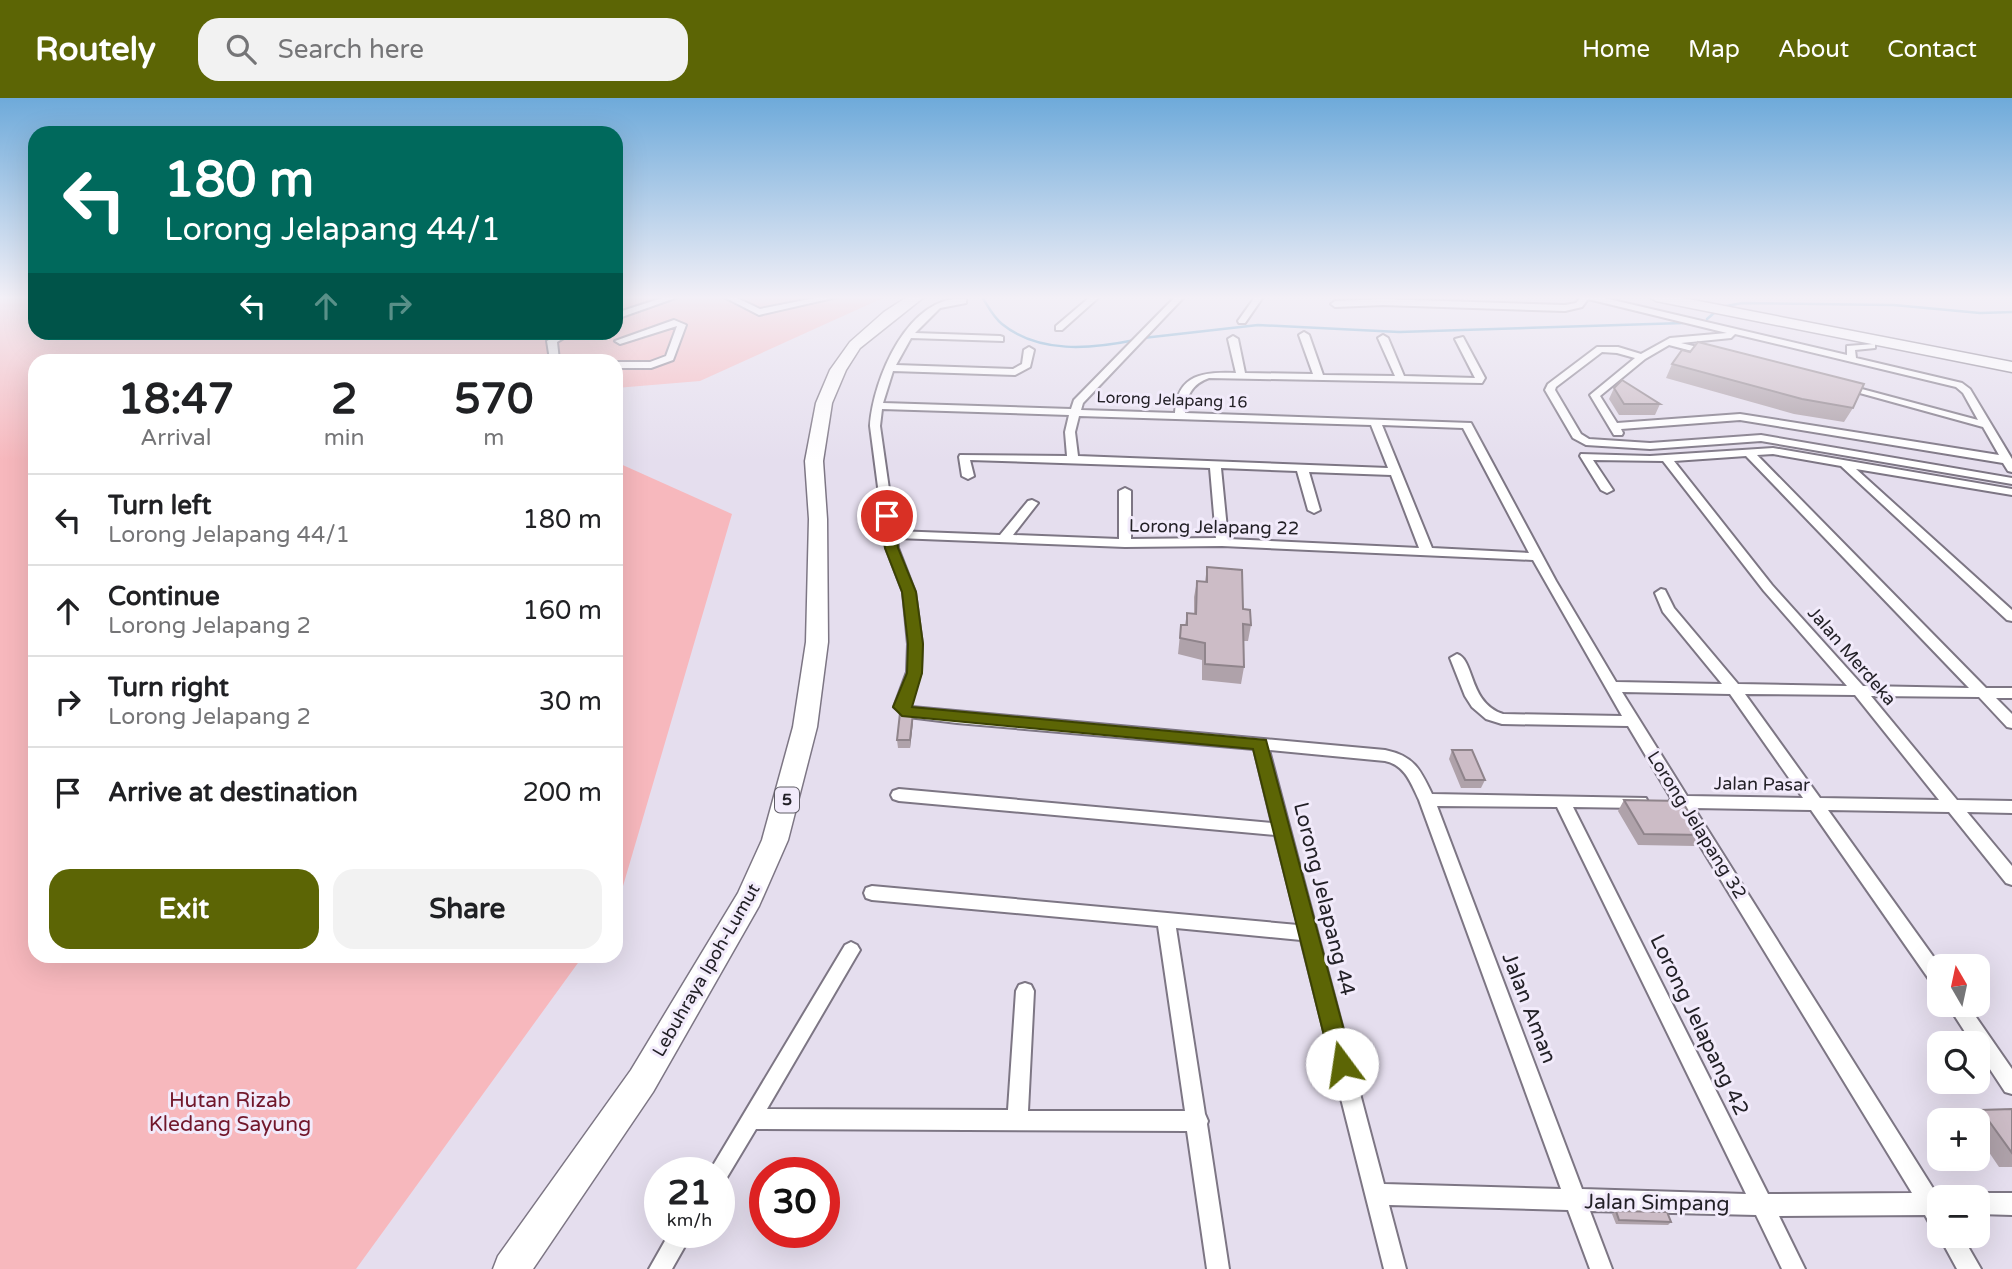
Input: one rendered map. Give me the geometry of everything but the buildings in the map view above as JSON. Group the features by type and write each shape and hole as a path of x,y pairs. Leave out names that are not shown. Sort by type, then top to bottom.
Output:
{"highway":[{"name":"Lebuhraya Ipoh-Lumut","path":"511,1269 642,1082 749,898 775,840 805,727 817,642 818,519 814,461 820,419 838,370 850,352"},
{"path":"1907,352 2011,374"},
{"path":"1908,352 1985,371 2011,374"},
{"path":"1937,352 1971,356 2012,356"}],"street":[{"path":"623,365 651,365 670,359 673,352"},
{"path":"900,352 890,368 876,407 875,426 892,548 909,592 916,659 901,707 908,712 957,718 1260,744"},
{"path":"890,368 1015,372 1026,367 1029,352"},
{"path":"1073,459 1070,432 1073,412 1078,402 1127,352"},
{"path":"1236,352 1241,375"},
{"path":"1310,352 1319,378"},
{"path":"1389,352 1401,380"},
{"path":"1180,416 1180,400 1196,379 1208,375 1474,382 1480,378 1466,352"},
{"path":"1597,352 1550,388 1579,438 1591,442 1625,444 1761,438 2012,481"},
{"path":"1624,352 1642,357"},
{"path":"1625,444 1595,395 1651,352"},
{"path":"1707,352 1721,355"},
{"path":"1821,352 1955,384 1967,391 2009,464"},
{"path":"1851,352 1852,359"},
{"path":"1826,382 1987,425"},
{"name":"Lorong Jelapang 16","path":"876,407 1467,425"},
{"path":"1613,426 1740,416 2009,464"},
{"path":"1375,422 1427,552"},
{"name":"Lorong Jelapang 32","path":"1467,425 1537,557 1632,721 1927,1194"},
{"path":"1607,491 1585,456 1666,458 1773,451 2012,492"},
{"path":"1748,452 2012,723"},
{"path":"968,476 964,457 1395,472"},
{"name":"Jalan Merdeka","path":"1666,458 1768,589 1858,691 2012,878"},
{"path":"1845,463 2012,617"},
{"path":"1215,464 1222,542"},
{"path":"1302,468 1314,510"},
{"path":"1125,491 1125,543"},
{"path":"1004,538 1032,503"},
{"name":"Lorong Jelapang 22","path":"891,534 1125,543 1222,542 1537,557"},
{"path":"1661,593 1662,601 1735,690 1927,962"},
{"path":"1457,658 1476,707 1486,715 1502,719 1632,721"},
{"path":"1612,687 2012,693"},
{"name":"Jalan Aman","path":"1260,744 1396,757 1411,765 1427,800 1601,1269"},
{"name":"Lorong Jelapang 44","path":"1260,744 1395,1269"},
{"path":"899,795 1283,830"},
{"name":"Jalan Pasar","path":"1427,800 2012,807"},
{"name":"Lorong Jelapang 42","path":"1562,801 1794,1269"},
{"path":"872,893 1309,933"},
{"path":"1166,919 1218,1269"},
{"path":"728,1157 851,950"},
{"path":"1018,1119 1024,991"},
{"path":"1965,1017 2012,1085"},
{"path":"751,1119 1198,1121"},
{"name":"Jalan Simpang","path":"1375,1194 1927,1208"},
{"path":"1990,1204 2012,1203"},
{"path":"660,1269 672,1248"},
{"path":"1957,1248 1970,1269"}],"green space":[{"name":"Hutan Rizab Kledang Sayung","path":"0,352 765,352 700,381 623,387 623,354 28,354 28,963 578,963 356,1269 0,1269"},
{"path":"623,465 732,514 623,886"}],"route":[{"path":"887,516 892,548 909,592 915,644 914,673 901,707 908,712 1260,744 1342,1064"}]}
